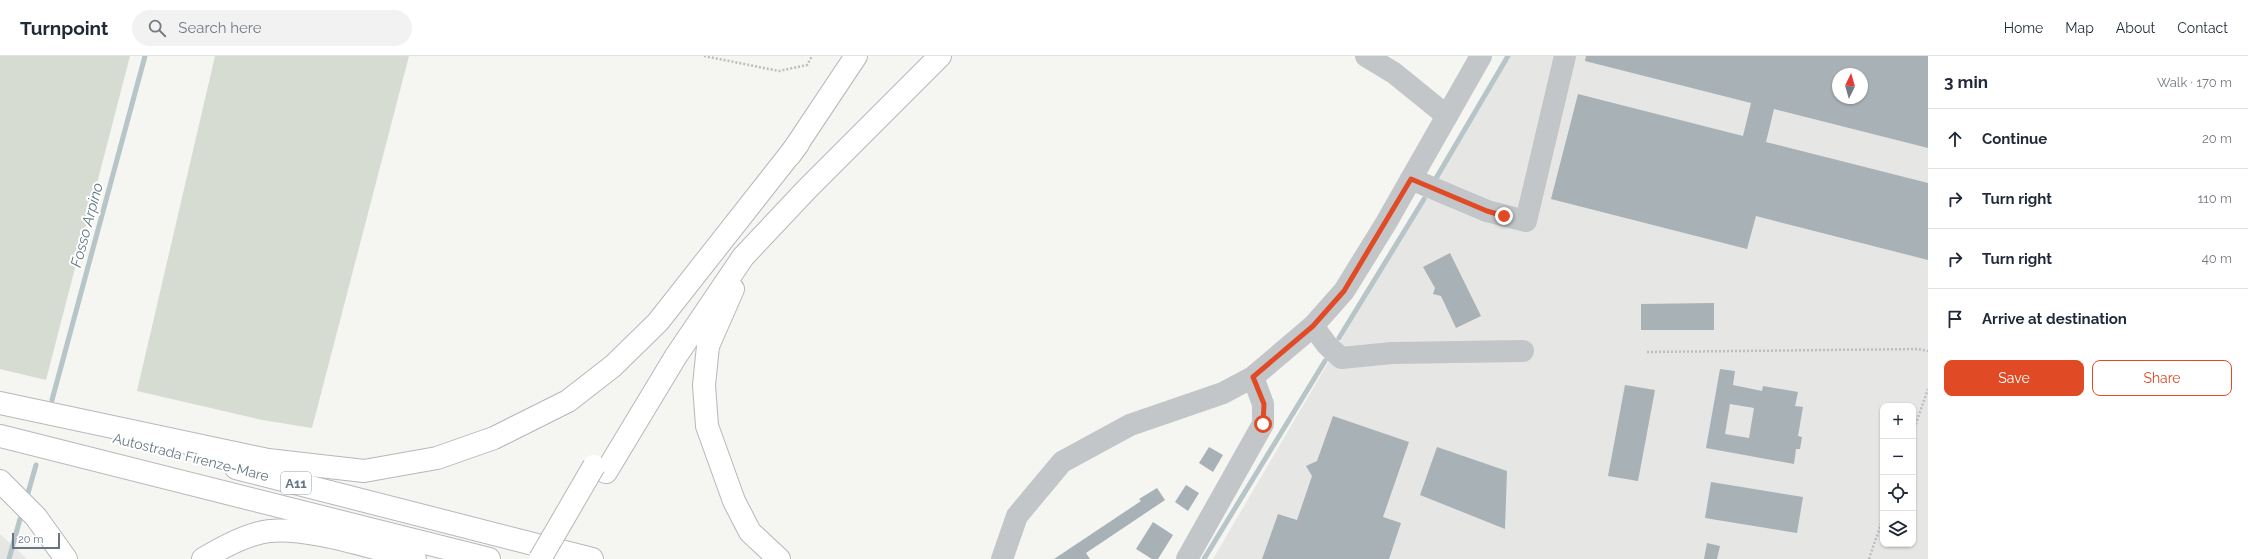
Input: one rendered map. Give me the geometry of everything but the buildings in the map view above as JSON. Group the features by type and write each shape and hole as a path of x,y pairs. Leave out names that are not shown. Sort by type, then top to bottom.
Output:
{"highway":[{"path":"556,559 600,469 719,260 856,56"},
{"path":"540,559 743,257 807,189 940,56"},
{"path":"0,403 268,460 364,471 437,458 494,438 568,401 613,366 658,322 798,144"},
{"path":"779,559 750,532 734,501 707,426 704,385 708,346 735,284 807,189"},
{"name":"Autostrada Firenze-Mare","path":"0,408 592,559"},
{"name":"Autostrada Firenze-Mare","path":"0,436 489,559"},
{"path":"0,481 36,517 66,559"},
{"path":"203,559 223,547 260,532 301,531 415,559"}],"street":[{"path":"1366,56 1389,69 1447,116"},
{"path":"1002,559 1017,516 1062,462 1130,425 1223,393 1253,377 1313,326 1344,291 1411,179 1481,56"},
{"path":"1411,179 1487,211 1526,221 1565,56"},
{"path":"1313,326 1327,345 1341,358 1392,353 1523,351"},
{"path":"1187,559 1263,424 1264,404 1253,377"}],"path":[{"path":"704,56 779,71 807,66 812,56"},
{"path":"1647,352 1918,349 1928,351"},
{"path":"1916,423 1928,389"},
{"path":"1869,559 1880,527"}],"shaded area":[{"path":"0,56 130,56 46,380 0,369"},
{"path":"215,56 409,56 312,428 262,420 137,391"},
{"path":"1508,56 1928,56 1928,559 1213,559"},
{"path":"0,534 27,559 0,559"}],"waterway":[{"name":"Fosso Arpino","path":"52,400 145,56"},
{"path":"1435,180 1508,56"},
{"path":"1339,338 1424,199"},
{"path":"1204,559 1325,361"},
{"name":"Fosso Arpino","path":"28,493 36,465"},
{"name":"Fosso Arpino","path":"9,559 20,519"}],"route":[{"path":"1263,424 1264,404 1253,377 1313,326 1344,291 1411,179 1487,211 1504,216"}]}
